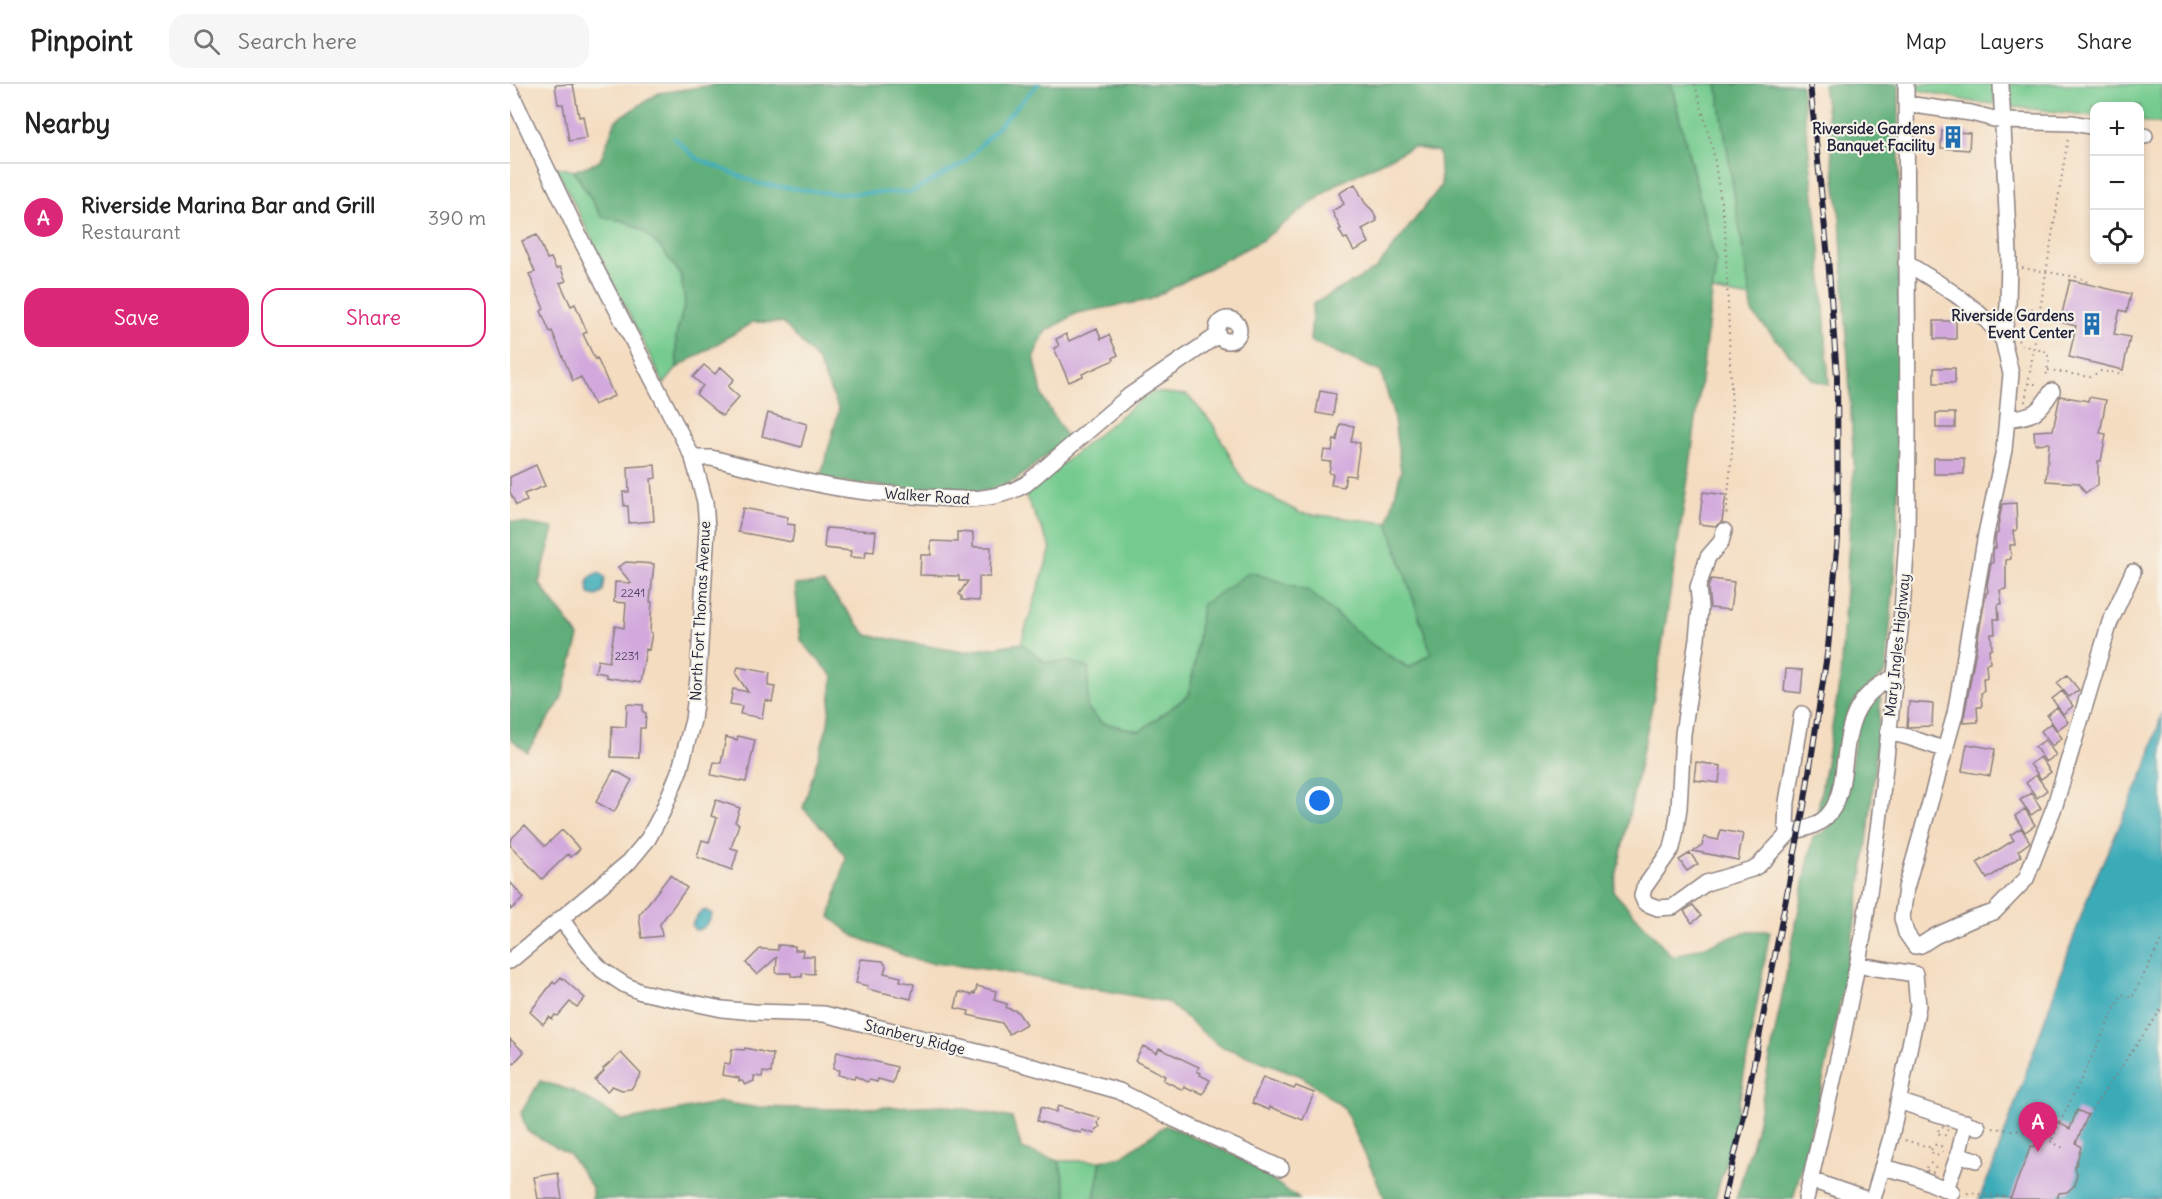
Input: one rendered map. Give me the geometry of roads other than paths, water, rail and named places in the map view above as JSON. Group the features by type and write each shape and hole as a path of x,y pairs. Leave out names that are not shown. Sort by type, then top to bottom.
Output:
{"street":[{"name":"Mary Ingles Highway","path":"1806,1199 1858,965 1879,822 1902,611 1907,538 1908,434 1906,84"},
{"path":"1873,1199 1891,1137 1918,1006 1915,946 1906,933 1902,918 1906,888 1955,714 1986,534 2004,450 2011,374 2001,84"},
{"name":"North Fort Thomas Avenue","path":"510,91 582,243 693,458 705,502 706,546 698,678 687,747 677,780 663,813 643,846 615,876 510,961"},
{"path":"1906,104 1971,113 2002,121 2070,123 2090,126"},
{"path":"1906,263 1967,303 2009,338"},
{"name":"Walker Road","path":"693,458 711,458 813,483 853,490 945,499 977,499 995,496 1016,490 1026,484 1129,396 1218,335"},
{"path":"2007,419 2031,416 2043,407 2052,391"},
{"path":"1724,531 1721,542 1708,557 1698,587 1700,608 1683,734 1679,808 1675,835 1672,848 1644,888 1642,897 1645,903 1658,908 1673,907 1706,883 1759,865 1791,831 1814,827 1825,819 1836,807 1841,791 1848,734 1855,714 1866,696 1881,683 1893,678"},
{"path":"1915,946 1973,919 1994,912 2026,879 2055,806 2110,622 2133,572"},
{"path":"1791,831 1786,825 1787,802 1802,714"},
{"path":"1888,732 1946,750"},
{"name":"Stanbery Ridge","path":"561,919 602,970 641,992 722,1009 824,1014 998,1057 1119,1091 1281,1168"},
{"path":"1858,965 1915,974"},
{"path":"1882,1167 1910,1174 1949,1190 1958,1154 1972,1124 1898,1101"},
{"path":"1958,1154 1976,1160"},
{"path":"1810,1180 1865,1199"}],"water":[{"path":"597,573 605,578 603,591 596,596 589,594 588,585 589,578"},
{"path":"2162,713 2162,1199 1979,1199 1992,1169 2091,888 2146,767"},
{"path":"705,910 712,914 710,920 703,927 695,930 692,926 694,921"}],"waterway":[{"path":"674,138 696,158 759,184 837,194 911,192 964,163 1038,84"}],"railway":[{"path":"1724,1199 1743,1120 1804,806 1828,648 1838,538 1837,376 1828,258 1810,84"}],"place":[{"name":"Riverside Gardens Banquet Facility","path":"1953,137"},
{"name":"Riverside Gardens Event Center","path":"2092,324"},
{"name":"Riverside Marina Bar and Grill","path":"2038,1152"}]}
